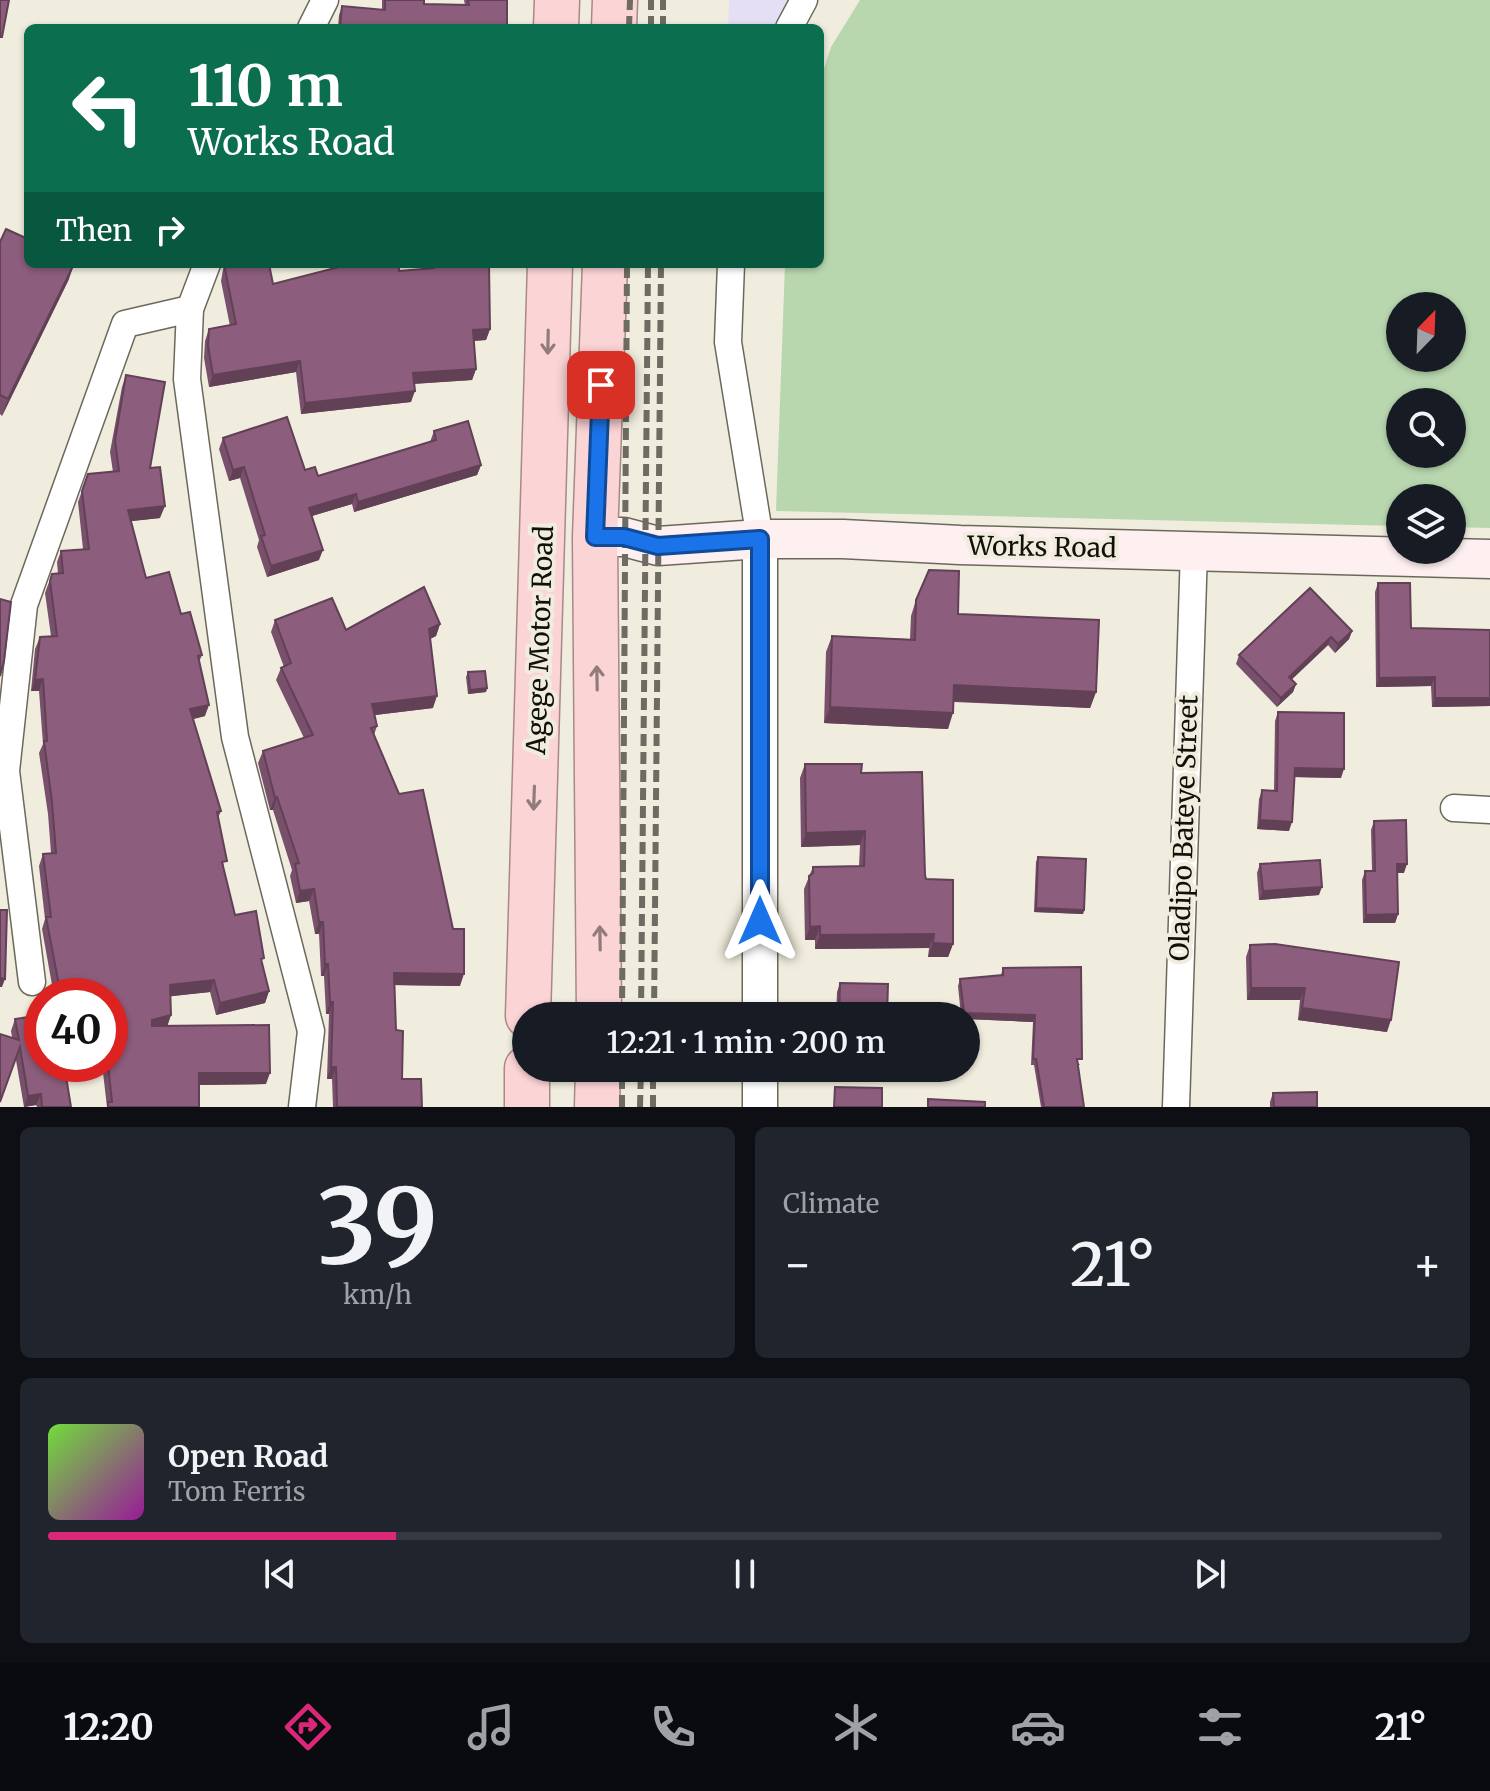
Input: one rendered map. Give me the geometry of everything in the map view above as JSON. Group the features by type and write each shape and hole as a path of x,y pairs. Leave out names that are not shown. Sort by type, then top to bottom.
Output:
{"highway":[{"path":"556,24 557,0"},
{"path":"614,24 615,0"},
{"name":"Agege Motor Road","path":"528,1002 550,268"},
{"name":"Agege Motor Road","path":"599,1002 595,537 605,268"},
{"path":"527,1082 527,1107"},
{"path":"597,1107 598,1082"}],"main road":[{"name":"Works Road","path":"595,537 624,537 658,546 760,539 1490,559"}],"street":[{"path":"313,24 325,0"},
{"path":"791,24 804,0"},
{"path":"205,268 190,309 187,379 235,737 311,1031 302,1107"},
{"path":"731,268 728,342 760,539 760,1002"},
{"path":"32,978 6,771 24,605 125,324 190,309"},
{"name":"Oladipo Bateye Street","path":"1176,1107 1194,550"},
{"path":"1454,808 1490,810"},
{"path":"760,1082 760,1107"}],"shaded area":[{"path":"729,0 790,0 777,24 728,24"}],"green space":[{"path":"860,0 1490,0 1490,528 1466,527 1466,484 1386,484 1386,526 776,511 785,268 824,268 824,69 831,47"}],"building":[{"path":"0,0 9,0 2,37 0,37"},
{"path":"385,0 469,5 468,0 507,0 507,24 340,24 342,6 385,10"},
{"path":"6,229 24,237 24,268 72,268 8,399 0,395 0,242"},
{"path":"270,268 273,284 335,268 399,268 399,271 489,268 490,329 473,330 476,369 413,373 415,391 305,403 300,361 213,375 208,346 209,329 236,324 225,269"},
{"path":"126,375 165,382 150,468 160,467 165,506 128,510 146,578 169,572 181,614 190,612 202,655 198,656 209,705 190,709 221,811 217,812 227,861 222,862 235,915 256,911 264,958 261,959 269,991 220,1003 214,980 170,985 171,1015 152,1020 152,1026 269,1025 270,1073 199,1073 199,1107 108,1107 108,1102 112,1102 110,1082 128,1082 128,978 58,978 46,917 51,917 43,854 56,853 44,741 47,741 43,679 35,680 40,637 57,636 50,581 52,574 63,573 61,551 89,549 82,491 88,474 119,471 115,440"},
{"path":"287,417 305,470 315,467 318,476 436,440 434,431 468,421 481,465 358,502 356,494 309,508 323,550 271,566 244,467 233,470 223,438"},
{"path":"929,570 959,571 958,614 1099,620 1096,692 954,685 953,713 830,707 832,636 915,640 916,600"},
{"path":"1378,583 1410,583 1411,628 1490,630 1490,698 1435,698 1435,677 1379,678"},
{"path":"424,587 440,624 429,629 437,696 372,704 377,726 371,728 399,794 423,790 453,929 464,929 464,974 394,973 396,1030 403,1031 402,1079 421,1079 422,1107 337,1107 336,1067 331,1067 333,1002 330,1002 328,964 325,964 323,922 319,922 314,889 300,891 295,864 299,863 275,798 263,751 313,735 281,668 291,663 275,620 332,598 346,630"},
{"path":"1310,588 1352,631 1338,644 1331,637 1289,677 1296,684 1281,698 1239,655"},
{"path":"0,599 11,602 0,676"},
{"path":"485,671 487,688 470,690 468,672"},
{"path":"1278,712 1344,713 1344,769 1295,768 1292,822 1260,820 1262,790 1277,791"},
{"path":"805,764 862,764 861,773 922,772 925,875 926,879 953,880 953,944 933,943 934,934 820,935 820,926 810,927 809,876 813,873 813,867 864,866 865,831 806,833"},
{"path":"1406,820 1407,864 1397,864 1398,914 1366,915 1365,871 1375,871 1374,821"},
{"path":"1038,857 1086,859 1084,910 1036,908"},
{"path":"1320,860 1322,887 1263,891 1260,864"},
{"path":"0,910 7,910 5,979 0,978"},
{"path":"1275,944 1399,962 1391,1020 1302,1008 1305,988 1251,988 1250,945"},
{"path":"1081,967 1082,1059 1077,1059 1084,1107 1044,1107 1036,1059 1033,1059 1035,1015 980,1013 980,1002 963,1002 960,979 1003,975 1003,968"},
{"path":"840,983 888,984 887,1002 839,1002"},
{"path":"24,1018 24,1072 20,1047 0,1102 0,1034 19,1040 15,1019"},
{"path":"26,1082 67,1082 71,1107 42,1107 41,1094 28,1096"},
{"path":"835,1087 882,1088 882,1107 834,1107"},
{"path":"1317,1092 1317,1107 1274,1107 1273,1093"},
{"path":"928,1099 985,1102 985,1107 928,1107"}],"railway":[{"path":"629,24 630,0"},
{"path":"651,0 651,24"},
{"path":"663,0 663,24"},
{"path":"622,1002 627,268"},
{"path":"641,1002 648,268"},
{"path":"654,1002 661,268"},
{"path":"622,1082 622,1107"},
{"path":"640,1107 641,1082"},
{"path":"653,1082 653,1107"}],"route":[{"path":"601,385 595,537 624,537 658,546 760,539 760,921"}]}
